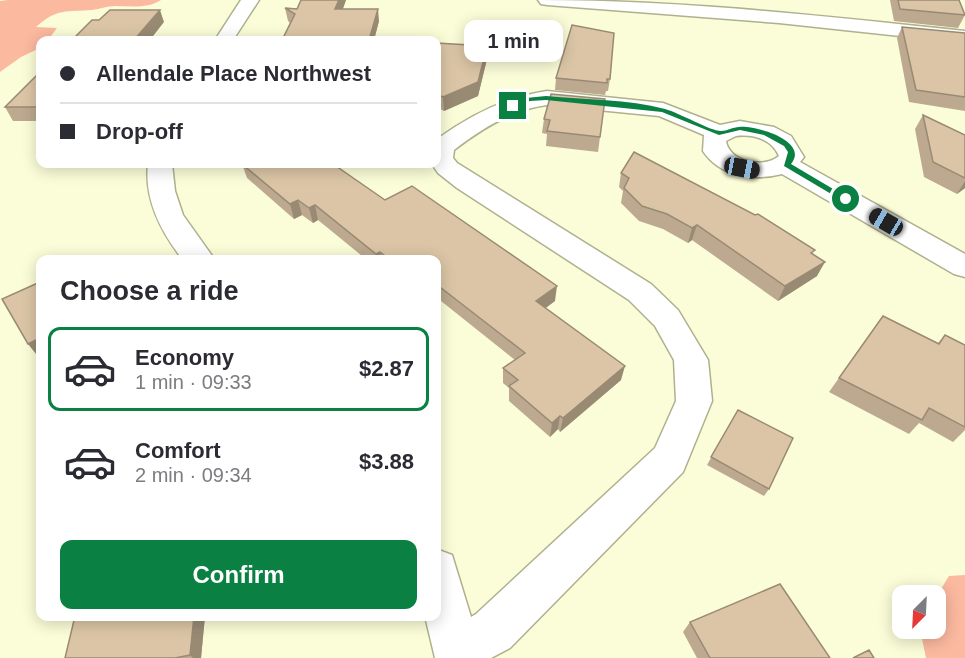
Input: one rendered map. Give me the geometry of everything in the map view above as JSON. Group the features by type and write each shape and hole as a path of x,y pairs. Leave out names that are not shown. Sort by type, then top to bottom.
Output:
{"street":[{"path":"227,36 250,0"},
{"path":"547,0 779,17 965,37"},
{"path":"441,590 458,654 493,630 669,460 694,401 692,360 667,318 640,292 456,175 447,168 441,158 442,147 455,137 513,106 529,99 546,98 663,111 719,133 740,128 766,133 778,138 791,152 791,159 786,165 778,168 755,170 730,163 721,157 712,144 719,133"},
{"path":"786,165 965,267"},
{"path":"160,168 160,184 172,223 196,255"}],"shaded area":[{"path":"161,0 145,6 112,6 56,14 36,27 57,28 51,36 36,36 36,50 0,72 0,1"},
{"path":"965,575 965,658 926,658 922,639 946,639 946,585 943,585 949,576"}],"building":[{"path":"301,0 339,0 335,9 378,9 370,36 284,36 295,14 285,8 297,9"},
{"path":"898,0 959,0 965,15 900,9"},
{"path":"110,10 160,10 137,36 76,36 92,20 99,20"},
{"path":"572,25 614,33 610,79 607,79 607,83 556,78"},
{"path":"902,27 965,33 965,97 916,90"},
{"path":"441,43 487,46 478,82 441,96"},
{"path":"36,76 36,107 5,107"},
{"path":"551,94 605,99 600,137 547,131 550,120 544,119"},
{"path":"923,115 965,135 965,178 933,162"},
{"path":"634,152 755,215 758,214 815,250 811,253 825,262 785,286 697,225 692,228 667,214 642,206 624,188 629,178 621,173"},
{"path":"247,168 339,168 385,200 412,186 557,286 536,301 625,366 563,418 560,416 552,423 509,386 518,380 503,368 525,353 441,288 441,255 384,255 380,252 376,254 315,205 309,208 298,200 290,204"},
{"path":"36,284 36,340 28,344 2,299"},
{"path":"883,316 939,344 945,335 965,345 965,427 929,408 922,420 839,378"},
{"path":"738,410 793,438 769,489 711,457"},
{"path":"780,584 830,658 710,658 690,622"},
{"path":"74,621 193,621 190,655 175,658 65,658"},
{"path":"869,650 874,658 853,658"}],"route":[{"path":"513,106 529,99 546,98 642,107 684,117 719,133 740,128 753,129 778,138 786,144 791,152 791,159 786,165 846,199"}]}
